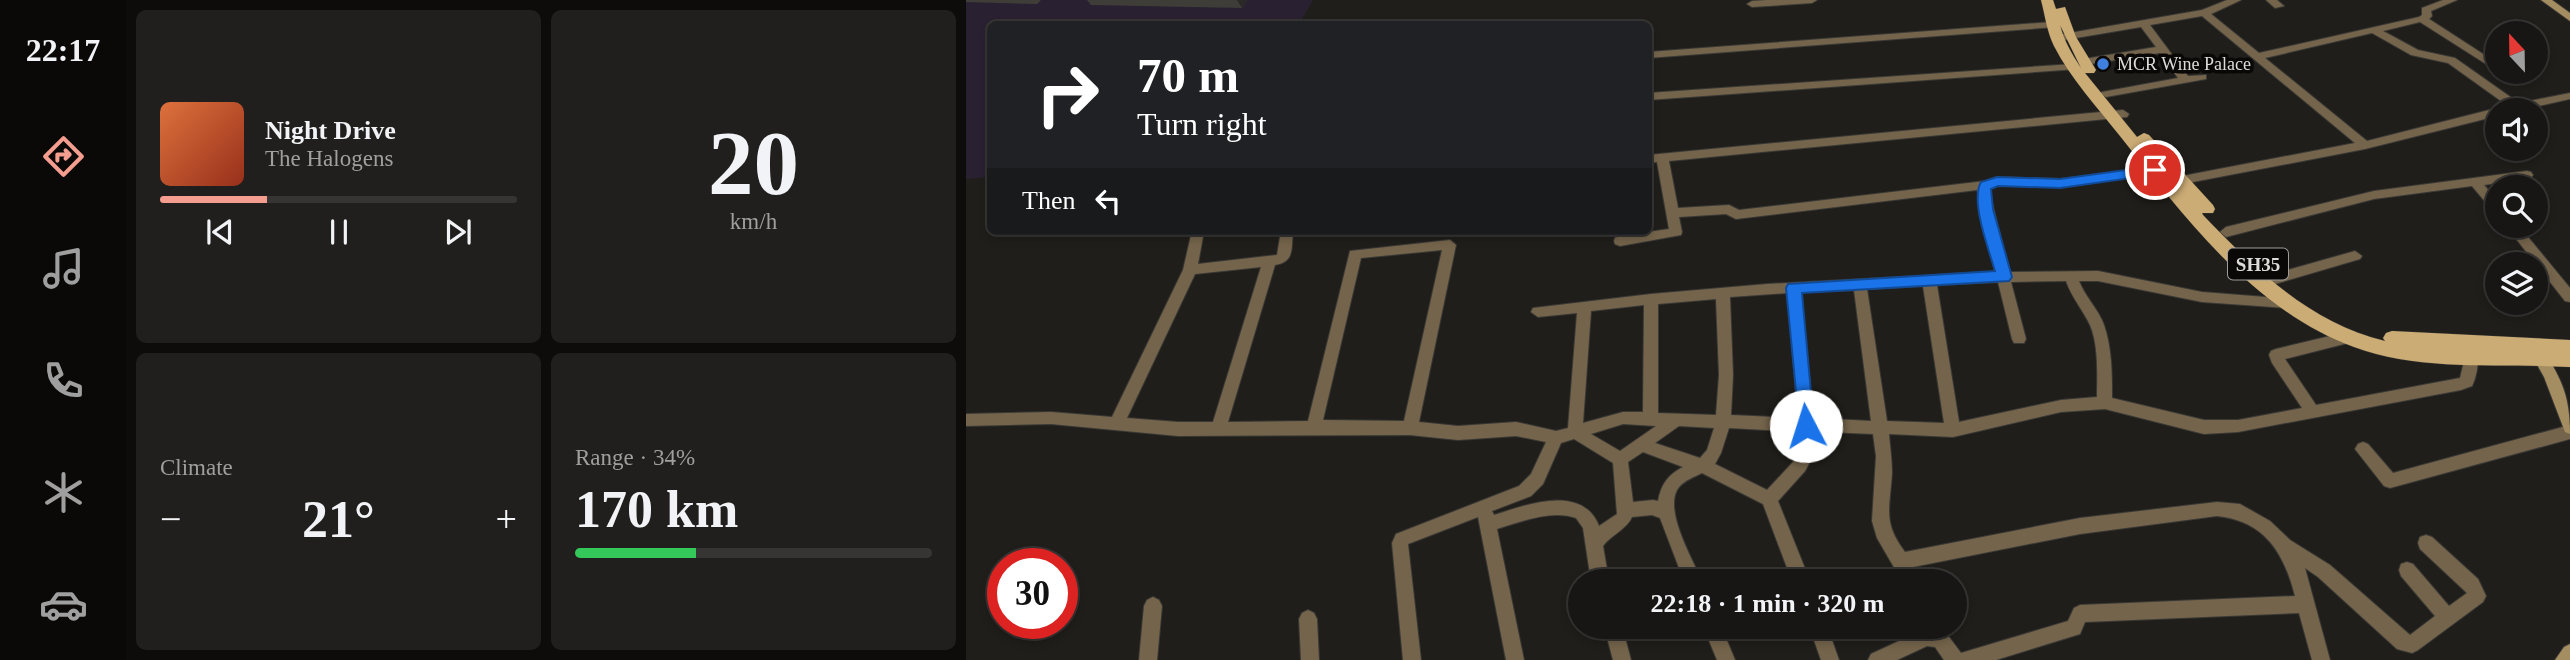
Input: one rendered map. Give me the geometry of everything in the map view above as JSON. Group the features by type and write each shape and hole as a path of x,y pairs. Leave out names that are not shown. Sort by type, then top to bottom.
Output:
{"main road":[{"name":"SH35","path":"2047,0 2079,64 2168,178 2227,248 2287,303 2314,321 2347,338 2384,349 2471,357 2570,347"},
{"name":"SH35","path":"2059,0 2061,31"},
{"name":"SH35","path":"2079,64 2106,94 2117,114 2168,178 2275,279 2304,303 2337,323 2382,337 2536,351 2570,360"}],"street":[{"path":"1752,4 1812,0"},
{"path":"1652,55 2144,24 2204,13 2236,0"},
{"path":"2259,56 2421,19 2427,16 2425,13 2429,9 2452,0"},
{"path":"2546,0 2570,18"},
{"path":"2204,13 2365,145"},
{"path":"2421,19 2485,60"},
{"path":"2144,24 2185,80"},
{"path":"2373,30 2415,53 2451,60 2498,98"},
{"path":"1652,97 2079,64 2163,49"},
{"path":"2106,94 2202,77"},
{"path":"2548,101 2570,96"},
{"path":"1620,241 1676,232 1655,158 2117,114"},
{"path":"1672,213 1729,209 1736,215 1986,185 1997,181 2060,183 2168,178 2365,145 2485,115"},
{"path":"2226,232 2374,195 2485,181"},
{"path":"2475,182 2485,194"},
{"path":"1986,185 1983,190 1986,209 2019,340"},
{"path":"1117,424 1190,270 1197,235"},
{"path":"1190,270 1269,263 1283,258 1286,235"},
{"path":"1314,426 1355,254 1450,238 1410,428"},
{"path":"2522,238 2568,293"},
{"path":"2275,279 2355,256"},
{"path":"1219,428 1269,263"},
{"path":"1538,313 1723,292 2004,277 2098,276 2202,297 2287,303"},
{"path":"2071,277 2078,296 2097,325 2104,363 2105,403"},
{"path":"1929,280 1953,430"},
{"path":"1860,286 1885,474 1877,513 1882,534 1905,569"},
{"path":"1769,499 1798,470 1811,450 1814,427 1794,288"},
{"path":"1688,569 1665,513 1665,497 1674,482 1702,465 1713,454 1725,395 1723,292"},
{"path":"1650,420 1651,299"},
{"path":"1576,432 1584,307"},
{"path":"2313,412 2276,355 2347,338"},
{"path":"2363,449 2390,481 2570,430 2556,386 2536,351"},
{"path":"966,420 1051,418 1178,429 1314,426 1410,428 1458,433 1516,429 1556,438 1623,418 1721,424 1953,430 2061,406 2105,403 2204,428 2238,426 2467,382 2471,357"},
{"path":"1620,459 1675,421"},
{"path":"1576,432 1620,459"},
{"path":"1412,660 1400,543 1406,536 1525,491 1531,486 1556,438"},
{"path":"1641,444 1672,457 1702,465 1769,499 1796,569"},
{"path":"1593,546 1603,533 1624,518 1626,510 1620,459"},
{"path":"1484,506 1515,660"},
{"path":"1488,524 1524,514 1567,507 1582,512 1589,523 1598,569"},
{"path":"1626,510 1653,507 1665,513"},
{"path":"1901,561 2080,526 2217,509 2239,511 2264,526 2283,544 2324,571 2403,643 2412,645 2476,596 2476,590 2426,543"},
{"path":"2283,544 2295,564 2321,660"},
{"path":"2407,570 2448,618"},
{"path":"1965,660 2074,628 2080,614 2305,604"},
{"path":"1148,660 1153,606"},
{"path":"1308,619 1310,660"},
{"path":"1616,639 1622,660"},
{"path":"1717,639 1726,660"},
{"path":"1823,639 1830,660"},
{"path":"1877,660 1923,639"},
{"path":"1941,639 1955,660"}],"shaded area":[{"path":"966,0 1313,0 1301,21 987,21 987,177 966,179"}],"place":[{"name":"MCR Wine Palace","path":"2103,64"}],"route":[{"path":"1806,426 1794,288 2004,277 1986,209 1983,190 1986,185 1997,181 2060,183 2155,170"}]}
